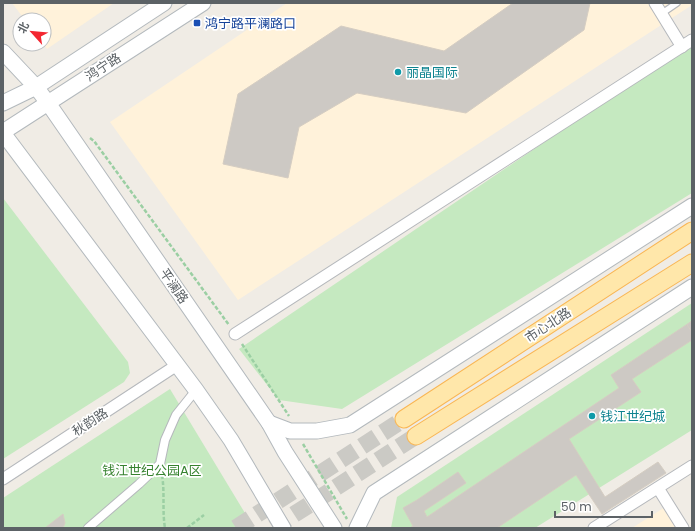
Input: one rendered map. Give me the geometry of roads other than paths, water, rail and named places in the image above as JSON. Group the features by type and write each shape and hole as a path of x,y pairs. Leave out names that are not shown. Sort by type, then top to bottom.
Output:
{"main road":[{"name":"鸿宁路","path":"3,103 36,87 164,3"},
{"name":"鸿宁路","path":"3,133 203,3"},
{"name":"平澜路","path":"3,52 36,87 48,103 269,423 285,452 334,528"},
{"path":"3,133 196,390 231,440 284,528"},
{"path":"269,423 290,431 317,431 350,425 692,206"},
{"name":"市心北路","path":"404,419 692,231"},
{"name":"市心北路","path":"416,436 692,263"},
{"path":"353,525 374,493 692,287"}],"street":[{"path":"655,3 682,47"},
{"path":"235,334 692,40"},
{"name":"秋韵路","path":"3,479 177,365"},
{"path":"88,528 140,484 160,464 164,440 176,415 196,390"},
{"path":"594,528 692,466"},
{"path":"658,488 683,528"}],"lane":[{"path":"661,14 677,3"}],"tunnel":[{"path":"236,528 404,419"},
{"path":"273,528 416,436"}],"place":[{"name":"鸿宁路平澜路口","path":"197,23"},
{"name":"丽晶国际","path":"398,72"},
{"name":"钱江世纪城","path":"592,416"}],"park label":[{"name":"钱江世纪公园A区","path":"152,470"}]}
